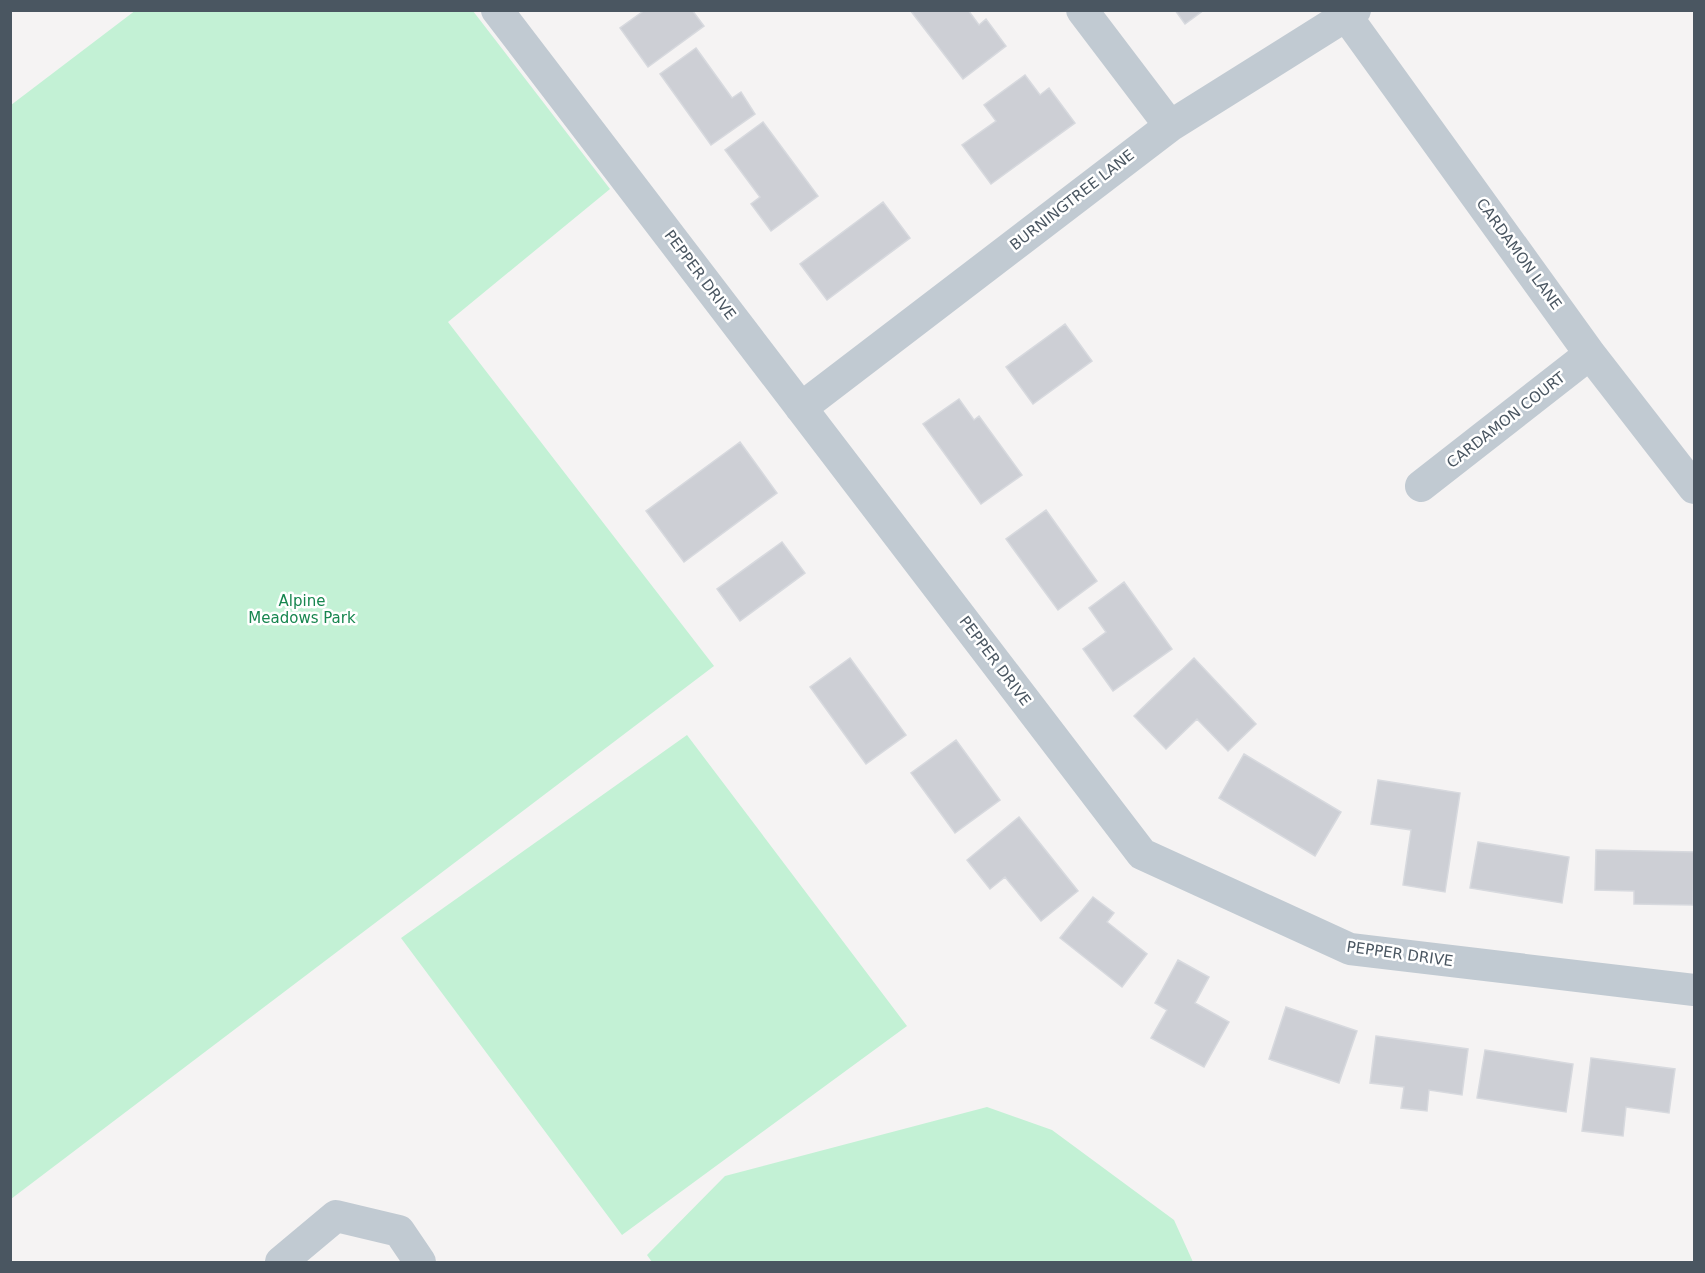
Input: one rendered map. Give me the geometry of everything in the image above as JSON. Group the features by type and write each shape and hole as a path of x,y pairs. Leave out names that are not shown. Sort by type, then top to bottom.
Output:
{"street":[{"name":"PEPPER DRIVE","path":"497,10 1142,854 1350,949 1695,990"},
{"path":"1082,10 1170,126"},
{"name":"BURNINGTREE LANE","path":"801,408 1170,126 1351,14"},
{"name":"CARDAMON LANE","path":"1351,14 1590,354 1695,488"},
{"name":"CARDAMON COURT","path":"1421,486 1590,354"},
{"path":"281,1263 336,1216 399,1232 420,1263"}],"green space":[{"name":"Alpine Meadows Park","path":"136,10 473,11 610,189 448,322 714,666 11,1199 11,105"},
{"path":"687,735 907,1026 622,1235 401,938"},
{"path":"987,1107 1052,1130 1174,1220 1193,1262 652,1262 647,1255 725,1176"}],"building":[{"path":"641,10 692,10 704,26 648,67 620,28 642,12"},
{"path":"910,10 968,10 979,25 986,19 1006,46 963,79"},
{"path":"1175,10 1204,10 1185,24"},
{"path":"696,48 732,98 741,92 755,114 711,145 660,74"},
{"path":"1025,75 1040,95 1049,88 1075,123 991,184 962,145 996,121 984,105"},
{"path":"763,122 818,196 771,231 751,204 760,197 725,150"},
{"path":"883,202 910,238 827,300 800,264"},
{"path":"1065,324 1092,361 1033,404 1006,367"},
{"path":"959,399 974,420 979,416 1022,475 981,504 923,424"},
{"path":"740,442 777,493 684,562 646,511"},
{"path":"1046,510 1097,581 1058,610 1006,539"},
{"path":"782,542 805,573 740,621 717,589"},
{"path":"1124,582 1172,649 1113,691 1083,649 1106,632 1089,608"},
{"path":"850,658 906,735 866,764 810,687"},
{"path":"1194,658 1256,724 1228,751 1197,719 1166,749 1134,716"},
{"path":"956,740 1000,800 955,833 911,773"},
{"path":"1244,754 1341,812 1315,856 1219,798"},
{"path":"1378,780 1460,793 1445,892 1403,885 1411,830 1371,824"},
{"path":"1019,817 1078,891 1041,921 1005,877 990,889 967,860"},
{"path":"1478,842 1569,857 1562,903 1470,888"},
{"path":"1596,850 1694,852 1693,905 1634,904 1634,891 1595,890"},
{"path":"1093,897 1114,913 1107,922 1147,954 1122,987 1060,938"},
{"path":"1178,960 1209,977 1195,1003 1229,1022 1204,1067 1151,1038 1167,1010 1155,1003"},
{"path":"1286,1007 1357,1031 1339,1083 1269,1059"},
{"path":"1376,1036 1468,1049 1462,1095 1429,1090 1427,1111 1401,1108 1404,1087 1370,1083"},
{"path":"1485,1050 1573,1064 1566,1112 1477,1098"},
{"path":"1591,1058 1675,1069 1669,1113 1626,1107 1623,1136 1582,1131"}]}
